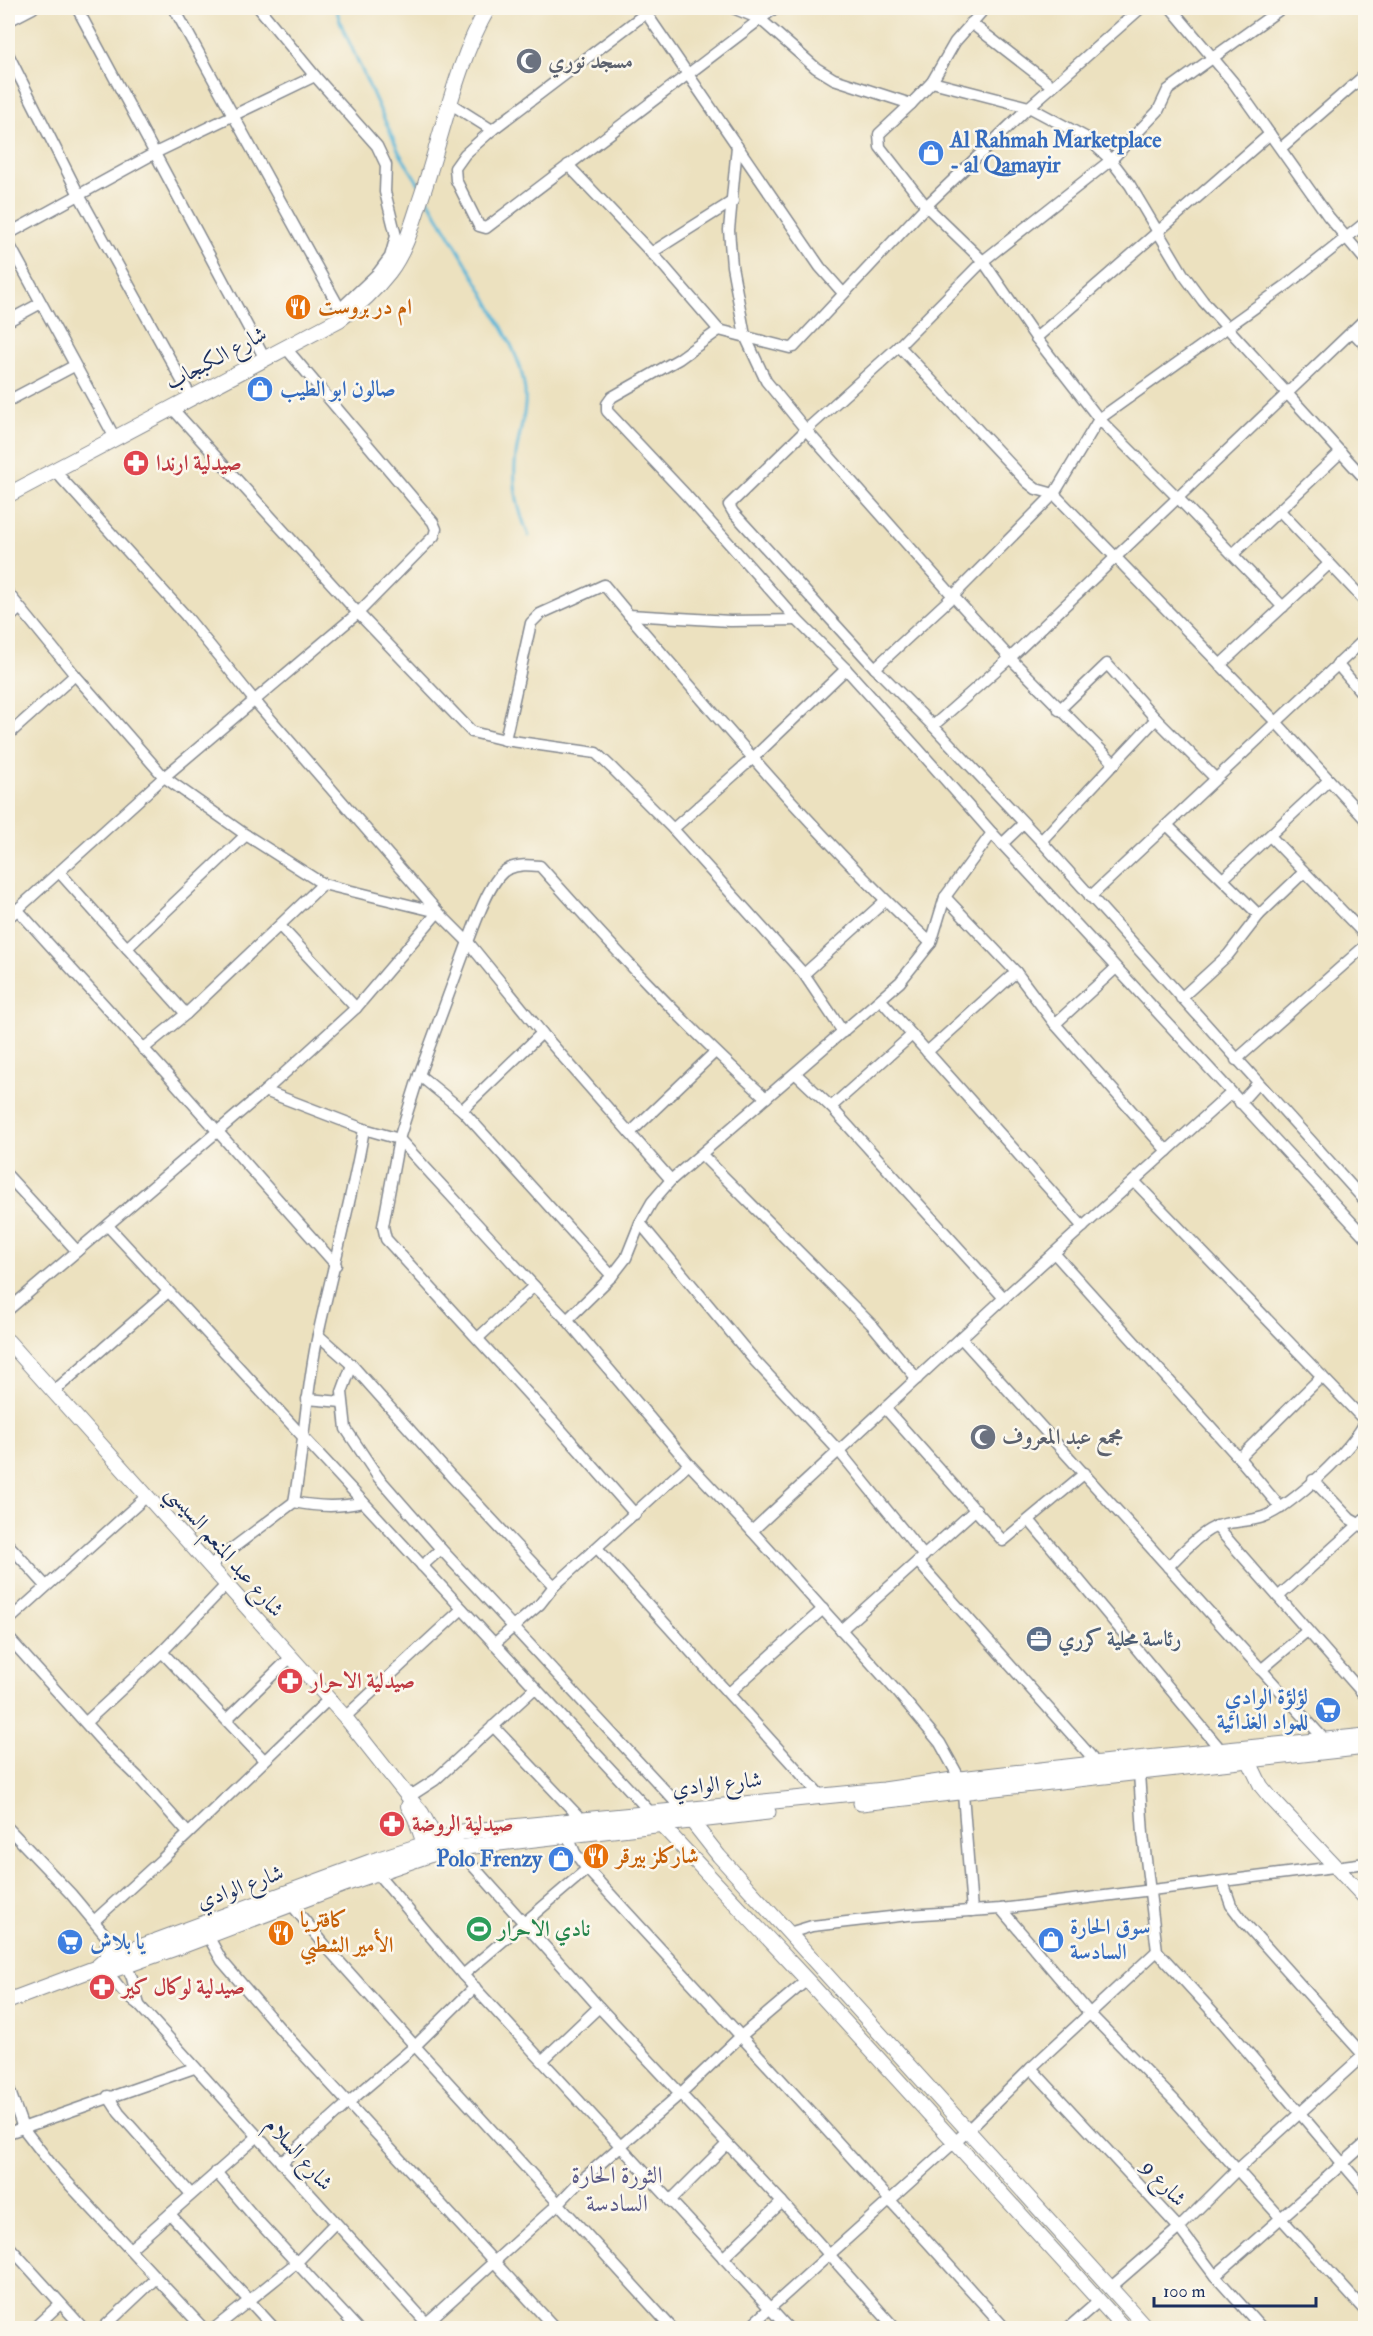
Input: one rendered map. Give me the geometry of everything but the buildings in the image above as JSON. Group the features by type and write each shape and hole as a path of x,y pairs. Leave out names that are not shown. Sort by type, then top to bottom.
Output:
{"main road":[{"path":"451,104 473,38 488,8"},
{"name":"شارع الكبجاب","path":"8,495 265,359 367,296 390,271 406,244 451,104"},
{"name":"شارع الوادي","path":"687,1815 962,1786 1097,1770 1221,1750 1365,1736"},
{"name":"شارع الوادي","path":"1097,1770 1139,1773 1365,1747"},
{"name":"شارع الوادي","path":"124,1959 208,1936 377,1873 457,1848 821,1796 927,1785 962,1786"},
{"name":"شارع الوادي","path":"8,2001 124,1959 430,1841 462,1832 582,1820 655,1819"}],"street":[{"path":"8,21 33,8"},
{"path":"77,8 265,359"},
{"path":"174,8 234,114 340,314 390,257 396,236 385,192 386,165 383,155 259,8"},
{"path":"734,8 760,19 816,68 834,79 911,104"},
{"path":"775,8 760,19 688,74 568,165 486,228 479,226 456,180 455,168 465,154 492,130 647,10 688,74 820,267 843,293"},
{"path":"985,8 955,42 932,82 879,134 880,147 926,206 983,261 1036,338 1099,419 1283,607"},
{"path":"568,165 651,253 719,330 790,348 794,347 926,206 1029,107 1141,8"},
{"path":"1171,8 1212,58 1281,148 1346,239 1365,261"},
{"path":"1282,8 1168,90 1158,111 1111,160 983,261 899,346 806,430 729,505 875,668 933,726 1041,842 1365,1202"},
{"path":"971,23 1052,86"},
{"path":"8,54 79,195 191,397"},
{"path":"1281,148 1365,74"},
{"path":"8,234 155,153 315,76"},
{"path":"932,82 1029,107 1088,138 1111,160 1190,283 1227,328 1365,480"},
{"path":"451,104 492,130"},
{"path":"1036,338 1270,134"},
{"path":"738,146 729,230 731,248 745,336 766,381 806,430 953,596 1059,710 1115,764"},
{"path":"651,253 733,201"},
{"path":"875,668 953,596 1054,494 1099,419 1288,284 1365,222"},
{"path":"8,242 115,438"},
{"path":"8,321 41,303"},
{"path":"933,726 1010,658 1365,318"},
{"path":"719,330 679,359 612,398 607,404 607,411 686,495 797,620 846,669 1002,844 1365,1239"},
{"path":"1352,331 1365,346"},
{"path":"899,346 1027,482 1036,489 1054,494 1116,556 1276,722 1365,820"},
{"path":"8,918 164,777 358,613 434,536 436,529 433,522 285,347"},
{"path":"8,401 74,366"},
{"path":"171,407 358,613 472,732 505,740 596,753 673,829 804,974 843,1032"},
{"path":"1233,554 1341,452"},
{"path":"54,470 186,616 254,699 438,912 468,942 542,1033 671,1179"},
{"path":"1279,510 1365,602"},
{"path":"1220,665 1329,564"},
{"path":"505,740 531,623 535,617 604,585 753,758 885,901 931,943"},
{"path":"8,593 19,609 164,777 246,835 324,884 438,912"},
{"path":"8,619 19,609"},
{"path":"629,615 730,621 797,620"},
{"path":"1090,897 1365,638"},
{"path":"1059,710 1107,664 1156,720 1216,779"},
{"path":"1337,664 1365,698"},
{"path":"673,829 753,758 846,669"},
{"path":"8,735 75,675"},
{"path":"1041,842 1156,720"},
{"path":"1223,879 1329,780"},
{"path":"1002,844 1023,824"},
{"path":"1167,825 1259,915"},
{"path":"567,1320 612,1276 626,1258 640,1223 652,1202 671,1179 702,1155 900,982 931,943 945,897 992,833"},
{"path":"127,948 246,835"},
{"path":"1270,836 1365,936"},
{"path":"635,1514 386,1239 383,1226 399,1139 419,1075 468,942 495,881 505,869 522,864 540,866 607,942 714,1053 766,1098"},
{"path":"59,872 186,1014"},
{"path":"1181,998 1228,955 1259,915 1304,872"},
{"path":"143,1049 186,1014 324,884"},
{"path":"945,897 1016,972 1055,1024 1167,1152"},
{"path":"804,974 885,901"},
{"path":"17,909 336,1265"},
{"path":"8,1310 217,1133 356,1008 438,912"},
{"path":"280,926 356,1008"},
{"path":"1236,1060 1365,945"},
{"path":"1055,1024 1116,968"},
{"path":"927,1052 1016,972"},
{"path":"881,1000 1083,1227"},
{"path":"462,1110 542,1033"},
{"path":"831,1107 912,1035"},
{"path":"630,1133 714,1053"},
{"path":"796,1074 831,1107 1004,1298"},
{"path":"419,1075 462,1110 612,1276"},
{"path":"1240,1103 1257,1084"},
{"path":"265,1090 364,1129 399,1139 567,1320 689,1464 753,1531 900,1695 934,1735 962,1786 972,1911"},
{"path":"753,1531 1004,1298 1230,1094"},
{"path":"209,1566 294,1502 318,1335 354,1187 364,1129"},
{"path":"702,1155 873,1326 917,1379"},
{"path":"8,1176 77,1251"},
{"path":"1134,1180 1365,1420 1351,1444 1281,1508 1254,1520 1216,1526 1201,1536 1168,1567"},
{"path":"640,1223 755,1361 839,1451 921,1559 1097,1770"},
{"path":"108,1226 655,1819 807,1980 1124,2328"},
{"path":"1054,1253 1239,1458 1281,1508"},
{"path":"478,1338 534,1286"},
{"path":"53,1392 168,1292"},
{"path":"318,1335 352,1365 451,1476 554,1586"},
{"path":"961,1338 1324,1739"},
{"name":"شارع عبد المنعم السيسي","path":"8,1341 345,1717 422,1813 430,1841"},
{"path":"352,1365 342,1392 346,1429 378,1477 441,1549 687,1815 719,1856 1148,2328"},
{"path":"1239,1458 1322,1376"},
{"path":"307,1399 342,1402"},
{"path":"885,1408 1003,1541 1085,1473"},
{"path":"494,1644 540,1604 554,1586 689,1464"},
{"path":"1278,1597 1363,1523 1344,1514 1313,1480"},
{"path":"8,1621 148,1496"},
{"path":"294,1502 342,1507 363,1503"},
{"path":"841,1630 976,1509"},
{"path":"1029,1520 1221,1750"},
{"path":"1216,1526 1365,1697"},
{"path":"8,1544 46,1586"},
{"path":"597,1548 821,1796"},
{"path":"422,1566 441,1549"},
{"path":"86,1722 162,1652 226,1585"},
{"path":"345,1717 462,1609"},
{"path":"729,1693 823,1609"},
{"path":"1262,1670 1307,1631"},
{"path":"8,1637 106,1746 189,1833"},
{"path":"162,1652 264,1760"},
{"path":"227,1719 291,1657"},
{"path":"405,1793 415,1793 435,1780 534,1688"},
{"path":"94,1921 329,1699"},
{"path":"493,1726 582,1820"},
{"path":"1249,1761 1262,1786 1365,1899"},
{"path":"1139,1773 1149,1892 1157,1951 1224,2024 1365,2191"},
{"path":"8,1828 71,1894 124,1959"},
{"path":"567,1834 575,1852 587,1869 741,2036 1002,2328"},
{"path":"457,1848 599,2007 782,2202 895,2328"},
{"path":"789,1933 812,1926 908,1915 1001,1909 1365,1863"},
{"path":"463,1975 587,1869"},
{"path":"377,1873 463,1975 788,2328"},
{"path":"1110,2288 1179,2228 1300,2112 1365,2055 1243,1921 1231,1905 1222,1882"},
{"path":"291,1904 415,2046 672,2328"},
{"path":"1001,1909 1090,2014 1175,2101 1365,2312"},
{"path":"208,1936 222,1961 237,1979 555,2328"},
{"path":"103,1966 107,1940"},
{"path":"748,2328 890,2202 1157,1951"},
{"name":"شارع السلام","path":"124,1959 139,2005"},
{"name":"شارع السلام","path":"103,1966 128,1997 139,2005 258,2136 426,2327"},
{"path":"426,2327 578,2184 680,2094 741,2036 807,1980"},
{"path":"281,2163 415,2046 475,1988"},
{"path":"543,2060 599,2007"},
{"path":"8,2133 108,2096 194,2068"},
{"name":"شارع 9","path":"1031,2068 1179,2228 1215,2276 1262,2328"},
{"path":"8,2086 23,2128 54,2168 203,2328"},
{"path":"108,2096 119,2113 190,2193"},
{"path":"130,2249 190,2193 258,2136"},
{"path":"1215,2276 1365,2143"},
{"path":"670,2201 727,2144"},
{"path":"216,2172 357,2328"},
{"path":"723,2258 782,2202"},
{"path":"170,2214 274,2328"},
{"path":"215,2328 296,2263 335,2223"},
{"path":"8,2245 83,2328"},
{"path":"103,2328 156,2278"},
{"path":"1068,2328 1099,2301"},
{"path":"34,2328 60,2304"}],"waterway":[{"path":"336,8 341,24 400,154 419,184"},
{"path":"427,198 488,301 520,366 525,399 516,456 515,479 520,513 529,536"}],"place":[{"name":"مسجد نوري","path":"529,61"},
{"name":"Al Rahmah Marketplace - al Qamayir","path":"931,153"},
{"name":"ام در بروست","path":"298,307"},
{"name":"صالون ابو الطيب","path":"260,389"},
{"name":"صيدلية ارندا","path":"136,463"},
{"name":"مجمع عبد المعروف","path":"983,1437"},
{"name":"رئاسة محلية كرري","path":"1039,1639"},
{"name":"صيدلية الاحرار","path":"290,1681"},
{"name":"لؤلؤة الوادي للمواد الغذائية","path":"1328,1710"},
{"name":"صيدلية الروضة","path":"392,1824"},
{"name":"شاركلز بيرقر","path":"596,1856"},
{"name":"Polo Frenzy","path":"561,1859"},
{"name":"نادي الاحرار","path":"479,1929"},
{"name":"كافتريا الأمير الشطبي","path":"281,1933"},
{"name":"سوق الحارة السادسة","path":"1051,1940"},
{"name":"يا بلاش","path":"70,1942"},
{"name":"صيدلية لوكال كير","path":"102,1987"}],"district":[{"name":"الثورة الحارة السادسة","path":"617,2189"}]}
